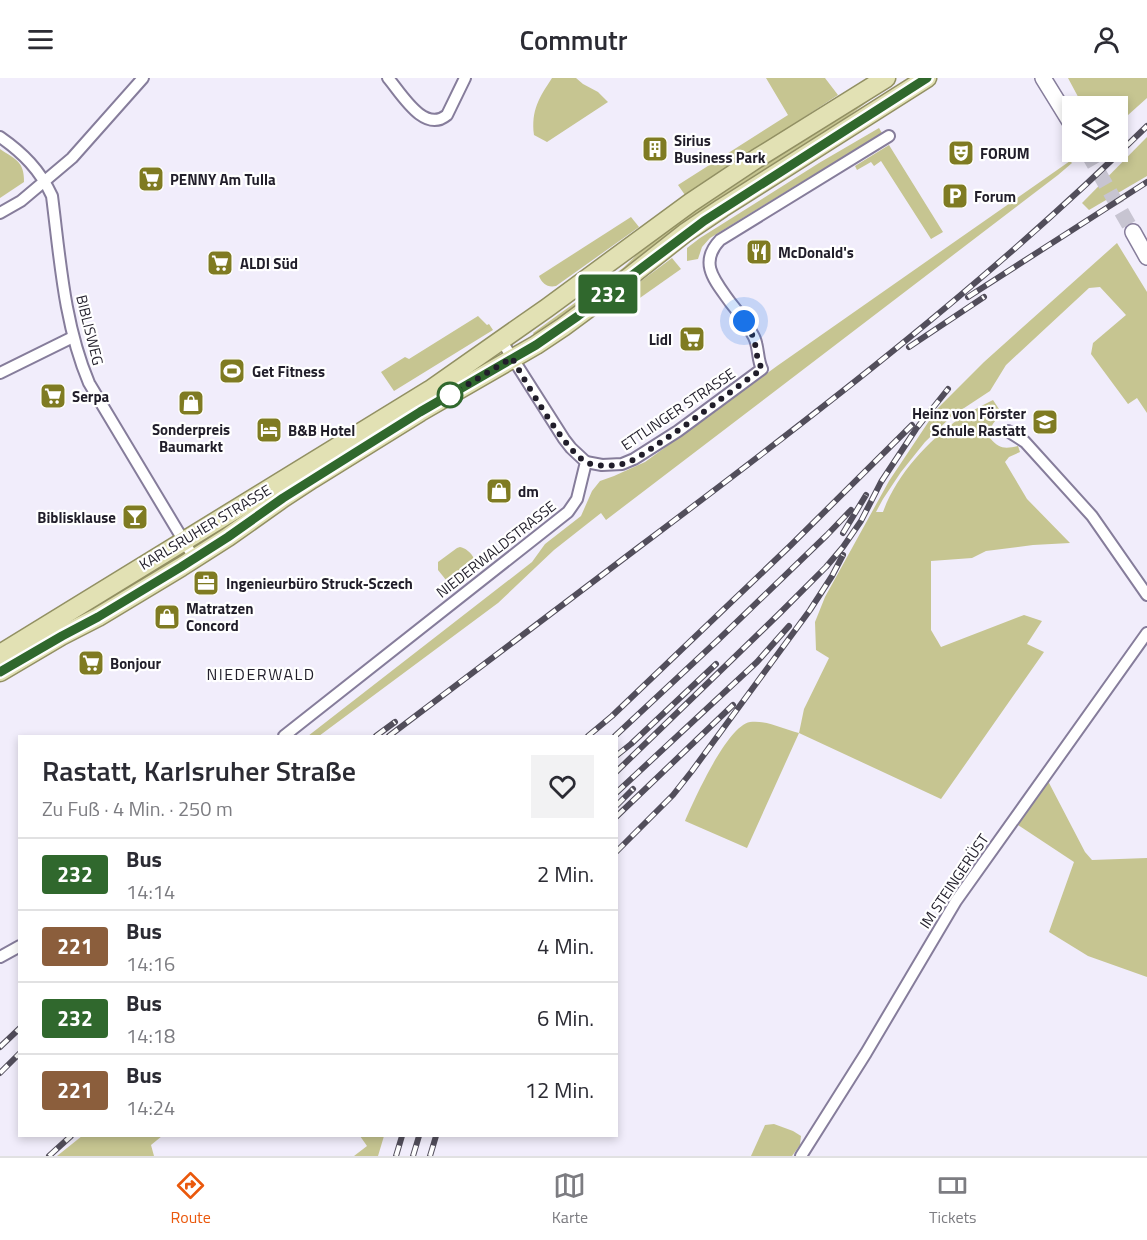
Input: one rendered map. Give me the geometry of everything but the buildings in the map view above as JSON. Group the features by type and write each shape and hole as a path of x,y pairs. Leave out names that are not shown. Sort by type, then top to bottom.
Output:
{"main road":[{"name":"KARLSRUHER STRASSE","path":"0,654 182,540 430,390 699,197 886,78"},
{"name":"KARLSRUHER STRASSE","path":"0,672 98,617 228,537 293,492 420,412 536,345 722,208 927,78"}],"street":[{"path":"0,213 21,201 72,159 143,78"},
{"path":"388,78 419,115 437,121 447,115 465,78"},
{"path":"1043,78 1062,109"},
{"name":"ETTLINGER STRASSE","path":"586,462 602,465 622,464 634,459 762,369 758,361 754,338 716,283 709,268 710,253 720,240 889,136"},
{"name":"BIBLISWEG","path":"0,137 26,157 45,181 52,196 66,303 82,367 89,383 194,558"},
{"path":"1133,232 1147,258"},
{"path":"0,373 73,337"},
{"path":"501,340 564,439 586,462"},
{"path":"1008,431 1025,442 1092,516 1147,595"},
{"name":"NIEDERWALDSTRASSE","path":"285,735 568,512 577,499 586,462"},
{"name":"IM STEINGERÜST","path":"801,1156 866,1053 956,901 1147,633"},
{"path":"0,957 18,947"}],"shaded area":[{"path":"552,78 576,78 598,92 608,102 547,142 534,135 533,126 540,98"},
{"path":"766,78 825,78 838,95 685,195 678,185 788,115"},
{"path":"1068,78 1147,78 1147,98 1128,115 1128,96 1078,96"},
{"path":"890,85 827,132 671,232 566,315 535,336 533,333 623,268 649,243 699,205"},
{"path":"879,128 882,133 710,238 702,247 698,259 687,261 687,248 700,238"},
{"path":"1147,137 1147,176 1089,210 1082,203 1122,162 1128,162 1128,156"},
{"path":"889,145 943,232 931,239 881,161 874,166 871,162 857,170 855,166"},
{"path":"0,149 21,165 24,182 0,198"},
{"path":"1069,162 1072,163 606,520 601,513 554,550 498,603 320,735 309,735 532,562 545,544 581,516 592,491 600,481 645,462 777,366"},
{"path":"631,217 639,227 556,286 547,286 542,281 539,276"},
{"path":"1117,243 1147,292 1147,413 1137,398 1128,404 1091,354 1093,343 1126,315 1100,287 1089,288 1006,365 990,391 952,416 925,442 901,472 876,512 883,512 905,472 936,437 964,415 993,400 1003,415 993,424 990,438 1002,447 1018,446 1020,452 1009,457 1005,462 1027,499 1070,543 986,551 972,558 931,561 931,630 941,647 1024,615 1042,621 1027,644 1044,652 941,799 799,733 804,709 829,658 816,650 815,622 825,597 889,481 937,409 984,362"},
{"path":"672,258 681,269 637,300 629,290"},
{"path":"478,316 493,330 394,391 381,372 405,357 409,359"},
{"path":"460,547 473,556 476,570 457,585 450,585 438,570 438,562"},
{"path":"750,722 763,722 799,733 747,848 685,821 712,765 731,736 741,727"},
{"path":"1048,781 1085,852 1092,860 1147,858 1147,977 1088,956 1049,932 1074,862 1018,825"},
{"path":"774,1124 801,1136 800,1145 792,1156 751,1156 765,1125"},
{"path":"81,1137 161,1137 151,1145 154,1156 57,1156"},
{"path":"361,1137 384,1137 378,1156 354,1156 367,1146"}],"tunnel":[{"path":"1093,162 1133,232"}],"railway":[{"path":"390,735 836,397 964,293 1026,239 1147,126"},
{"path":"968,297 1147,182"},
{"path":"909,347 984,297"},
{"path":"618,770 826,567 861,521 881,482 916,429 948,389"},
{"path":"589,735 790,546 912,425"},
{"path":"843,533 866,495"},
{"path":"616,735 718,640 851,510"},
{"path":"618,850 673,795 692,771 810,610 843,555"},
{"path":"618,791 757,662 789,626"},
{"path":"618,754 716,664"},
{"path":"618,815 733,705"},
{"path":"377,735 395,722"},
{"path":"618,804 633,789"},
{"path":"0,1047 18,1030"},
{"path":"0,1073 18,1055"},
{"path":"49,1156 70,1137"},
{"path":"396,1156 402,1137"},
{"path":"413,1156 419,1137"},
{"path":"430,1156 436,1137"}],"bus line":[{"name":"232","path":"0,672 181,567 283,498 420,412 536,345 722,208 927,78"}],"place":[{"name":"Sirius Business Park","path":"655,149"},
{"name":"FORUM","path":"961,153"},
{"name":"PENNY Am Tulla","path":"151,179"},
{"name":"Forum","path":"955,196"},
{"name":"McDonald's","path":"759,252"},
{"name":"ALDI Süd","path":"220,263"},
{"name":"Lidl","path":"692,339"},
{"name":"Get Fitness","path":"232,371"},
{"name":"Serpa","path":"53,396"},
{"name":"Sonderpreis Baumarkt","path":"191,403"},
{"name":"Heinz von Förster Schule Rastatt","path":"1045,422"},
{"name":"B&B Hotel","path":"269,430"},
{"name":"dm","path":"499,491"},
{"name":"Biblisklause","path":"135,517"},
{"name":"Ingenieurbüro Struck-Sczech","path":"206,583"},
{"name":"Matratzen Concord","path":"167,617"},
{"name":"Bonjour","path":"91,663"}],"district":[{"name":"NIEDERWALD","path":"261,674"}],"route":[{"path":"450,395 512,358 571,448 586,462 596,465 622,464 634,459 678,430 762,369 758,361 754,338 744,321"}]}
